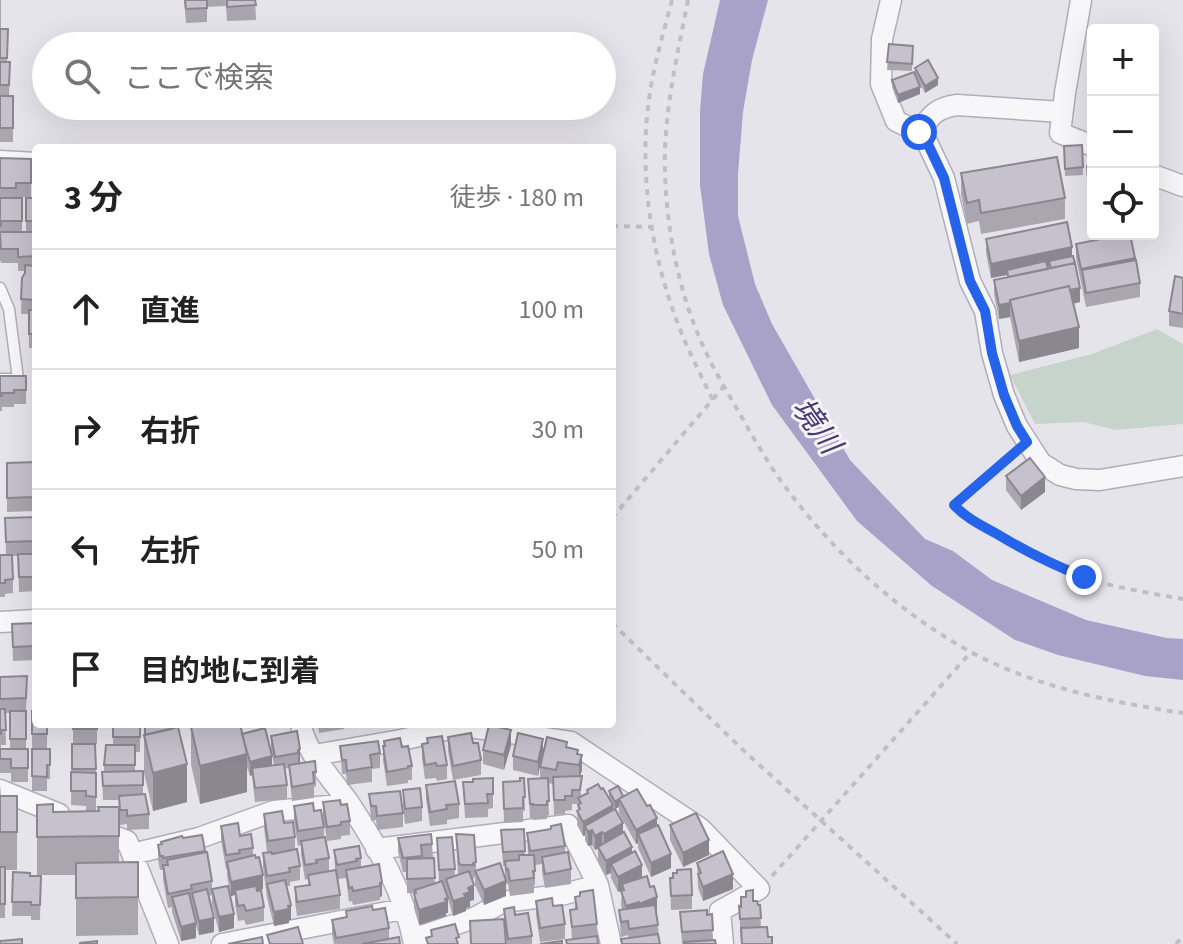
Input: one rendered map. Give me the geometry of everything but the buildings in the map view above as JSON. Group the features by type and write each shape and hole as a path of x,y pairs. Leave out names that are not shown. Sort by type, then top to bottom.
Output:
{"street":[{"path":"891,0 882,39 881,84 896,121 925,138 944,178 970,281 985,311 992,353 1004,395 1027,442 1041,463 1060,475 1076,479 1100,480 1183,466"},
{"path":"1081,0 1060,133 1087,144"},
{"path":"919,132 931,115 945,107 957,105 1062,112"},
{"path":"0,161 32,163"},
{"path":"1159,177 1183,186"},
{"path":"0,622 32,620"},
{"path":"301,728 314,755 349,804 391,873 413,941 474,918 503,902 561,895 598,885"},
{"path":"314,755 450,728"},
{"path":"481,728 571,742 700,828 759,889 720,911 723,944"},
{"path":"0,790 127,841 168,944"},
{"path":"132,854 199,838 274,811 349,804"},
{"path":"376,849 568,825 598,885 611,944"},
{"path":"222,944 403,909"}],"lane":[{"path":"0,288 9,309 18,379 0,379"}],"path":[{"path":"672,0 654,67 648,108 645,153 648,195 654,243 665,286 684,338 713,400"},
{"path":"688,0 664,144 673,248 700,339 781,482 856,568 921,621 971,652 1041,682 1111,701 1183,713"},
{"path":"616,226 652,227"},
{"path":"616,513 724,386"},
{"path":"1027,442 954,505 964,515 1048,563 1123,588 1183,599"},
{"path":"616,627 743,750 957,944"},
{"path":"759,889 971,652"},
{"path":"1176,944 1183,936"}],"shaded area":[{"path":"1157,329 1183,344 1183,424 1115,430 1084,422 1035,424 1010,375 1092,354"}],"water":[{"name":"境川","path":"720,0 768,0 752,60 743,112 738,216 755,284 772,324 850,460 925,539 953,551 992,580 1086,620 1183,639 1183,680 1145,676 1058,655 1015,640 932,586 857,521 772,405 723,305 709,254 700,185 703,74"}],"route":[{"path":"919,132 925,138 944,178 970,281 985,311 992,353 1004,395 1027,442 954,505 964,515 1002,538 1048,563 1084,577"}]}
